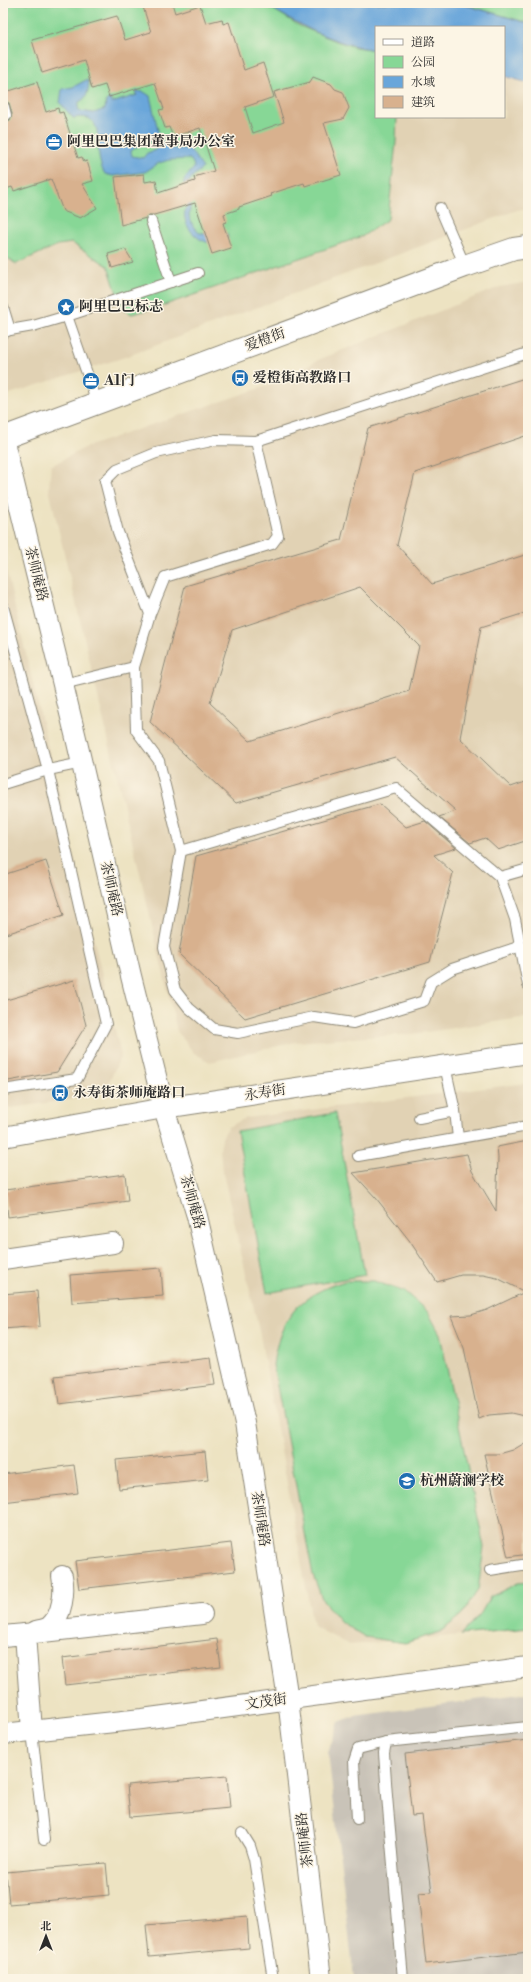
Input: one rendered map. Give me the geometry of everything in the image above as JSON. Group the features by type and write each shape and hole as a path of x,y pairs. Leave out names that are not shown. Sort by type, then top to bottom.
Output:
{"street":[{"name":"爱橙街","path":"3,438 465,266 514,249 528,247"},
{"name":"茶师庵路","path":"3,438 82,763 131,976 164,1108 197,1216 245,1423 288,1698 321,1979"},
{"name":"永寿街","path":"3,1137 164,1108 528,1053"},
{"path":"3,1259 113,1242"},
{"path":"25,1634 48,1628 55,1619 63,1599 64,1590 62,1576"},
{"path":"3,1636 202,1614"},
{"path":"25,1634 32,1732"},
{"name":"文茂街","path":"3,1734 32,1732 528,1667"}],"lane":[{"path":"440,208 465,266"},
{"path":"151,221 171,282"},
{"path":"3,307 7,331 34,326 67,316 198,273"},
{"path":"67,316 97,402"},
{"path":"150,614 118,532 105,480 117,469 156,453 216,440 256,441 528,353"},
{"path":"256,441 278,536 272,544 165,577 150,614 134,667 136,730 159,761 181,852 164,947 175,990 189,1008 214,1029 238,1033 314,1017 353,1023 424,1001 431,982 452,969 521,946"},
{"path":"3,606 48,770 106,1024 77,1079 3,1090"},
{"path":"63,684 134,667"},
{"path":"3,784 48,770 82,763"},
{"path":"181,852 396,788 500,877 515,919 528,985"},
{"path":"500,877 528,869"},
{"path":"445,1066 455,1111 458,1138"},
{"path":"419,1118 455,1111"},
{"path":"358,1156 528,1126"},
{"path":"490,1570 528,1564"},
{"path":"357,1819 354,1761 358,1748 386,1742 528,1727"},
{"path":"32,1732 44,1840"},
{"path":"386,1742 384,1753 387,1796 403,1979"},
{"path":"242,1833 250,1846 254,1859 273,1979"}],"shaded area":[{"path":"3,3 528,3 528,208 517,210 125,357 3,396"},
{"path":"528,282 528,1017 413,1034 295,1042 210,1062 194,1053 177,1031 49,489 51,466 86,447 275,383 318,360 500,287"},
{"path":"3,557 121,1055 110,1080 101,1090 89,1097 3,1109"},
{"name":"杭州蔚澜学校","path":"528,1083 528,1629 349,1645 313,1626 260,1335 222,1169 220,1150 222,1138 228,1127 246,1118"},
{"path":"528,1693 528,1979 354,1979 328,1752 339,1722 354,1716"}],"green space":[{"path":"3,3 263,3 300,26 336,41 355,47 375,50 375,118 397,118 396,142 388,219 363,236 159,307 132,314 122,309 108,266 72,243 58,245 16,264 6,257 3,247"},
{"path":"458,3 528,3 528,23 463,4"},
{"path":"335,1113 365,1275 267,1293 237,1131"},
{"path":"345,1281 374,1281 405,1292 428,1312 440,1334 484,1547 478,1590 461,1616 440,1632 405,1643 365,1637 341,1622 323,1601 313,1575 273,1365 276,1348 281,1334 294,1310 315,1293"},
{"path":"528,1582 528,1628 461,1635 481,1613 490,1597 518,1583"}],"water":[{"path":"263,3 458,3 528,23 528,83 505,76 505,26 375,26 375,50 331,38 290,19"},
{"path":"86,80 89,81 87,94 79,102 78,109 81,111 94,113 105,109 106,101 110,98 112,103 137,95 136,91 144,92 150,96 160,139 170,147 176,149 189,148 203,168 193,176 189,182 183,184 185,178 194,168 190,159 169,160 159,163 145,172 113,176 105,174 99,155 96,127 92,121 85,117 73,118 60,103 62,89 73,87","holes":["145,141 157,143 156,150 147,153 143,158 132,156 131,151"]},
{"path":"191,201 189,216 193,226 199,233 223,233 227,234 228,238 213,243 199,239 193,234 185,221 186,207"}],"building":[{"path":"157,3 172,3 175,13 200,5 206,23 222,19 223,24 229,22 244,70 263,63 274,97 245,107 253,133 284,122 274,92 310,82 313,77 331,84 335,89 343,92 349,108 343,119 324,123 341,175 305,186 304,183 270,194 272,196 239,207 239,209 224,214 226,222 223,223 231,248 212,254 195,203 154,215 149,215 146,218 121,225 115,177 144,174 145,182 156,180 158,193 195,181 194,177 214,171 200,128 173,137 169,127 165,128 159,110 164,109 155,83 109,97 105,85 92,89 84,60 42,73 32,40 117,16 125,40 151,32 143,7"},
{"path":"37,82 46,112 58,108 59,113 63,112 78,158 82,157 84,162 87,161 93,181 82,184 97,208 80,218 63,211 51,179 14,191 12,187 3,190 3,122 10,120 12,114 9,103 3,101 3,93"},
{"path":"125,249 133,262 112,268 108,254"},
{"path":"528,377 528,435 415,473 397,545 432,584 528,554 528,612 481,627 460,738 511,787 528,781 528,840 498,850 485,838 470,843 439,817 456,811 395,757 236,803 150,722 185,586 341,540 368,428","holes":["360,587 419,646 409,691 250,741 210,703 232,630"]},
{"path":"380,804 406,827 425,821 456,848 434,855 453,873 430,962 245,1018 179,954 196,856"},
{"path":"46,861 64,915 3,935 3,875"},
{"path":"74,980 86,1025 57,1072 3,1082 3,1001"},
{"path":"528,1141 528,1417 511,1413 489,1415 479,1419 464,1348 451,1316 471,1315 487,1310 525,1292 497,1278 483,1275 461,1275 437,1282 409,1240 376,1198 353,1173 467,1154 472,1171 496,1211 497,1147"},
{"path":"125,1174 128,1201 8,1217 5,1190"},
{"path":"161,1268 163,1296 72,1303 70,1275"},
{"path":"37,1291 40,1326 3,1329 3,1294"},
{"path":"211,1358 215,1385 59,1404 55,1376"},
{"path":"528,1441 528,1554 508,1557 484,1454 499,1454 513,1450"},
{"path":"205,1451 208,1480 119,1489 116,1460"},
{"path":"74,1465 78,1493 3,1502 3,1474"},
{"path":"231,1543 235,1571 79,1589 75,1561"},
{"path":"217,1639 221,1667 65,1685 62,1658"},
{"path":"528,1740 528,1952 426,1964 418,1893 432,1892 422,1815 412,1816 405,1754"},
{"path":"227,1776 230,1808 130,1817 127,1785"},
{"path":"106,1863 109,1895 9,1904 6,1872"},
{"path":"247,1916 249,1948 149,1957 146,1925"}],"place":[{"name":"阿里巴巴集团董事局办公室","path":"54,142"},
{"name":"阿里巴巴标志","path":"66,307"},
{"name":"爱橙街高教路口","path":"240,378"},
{"name":"A1门","path":"91,381"},
{"name":"永寿街茶师庵路口","path":"60,1093"},
{"name":"杭州蔚澜学校","path":"407,1481"}]}
